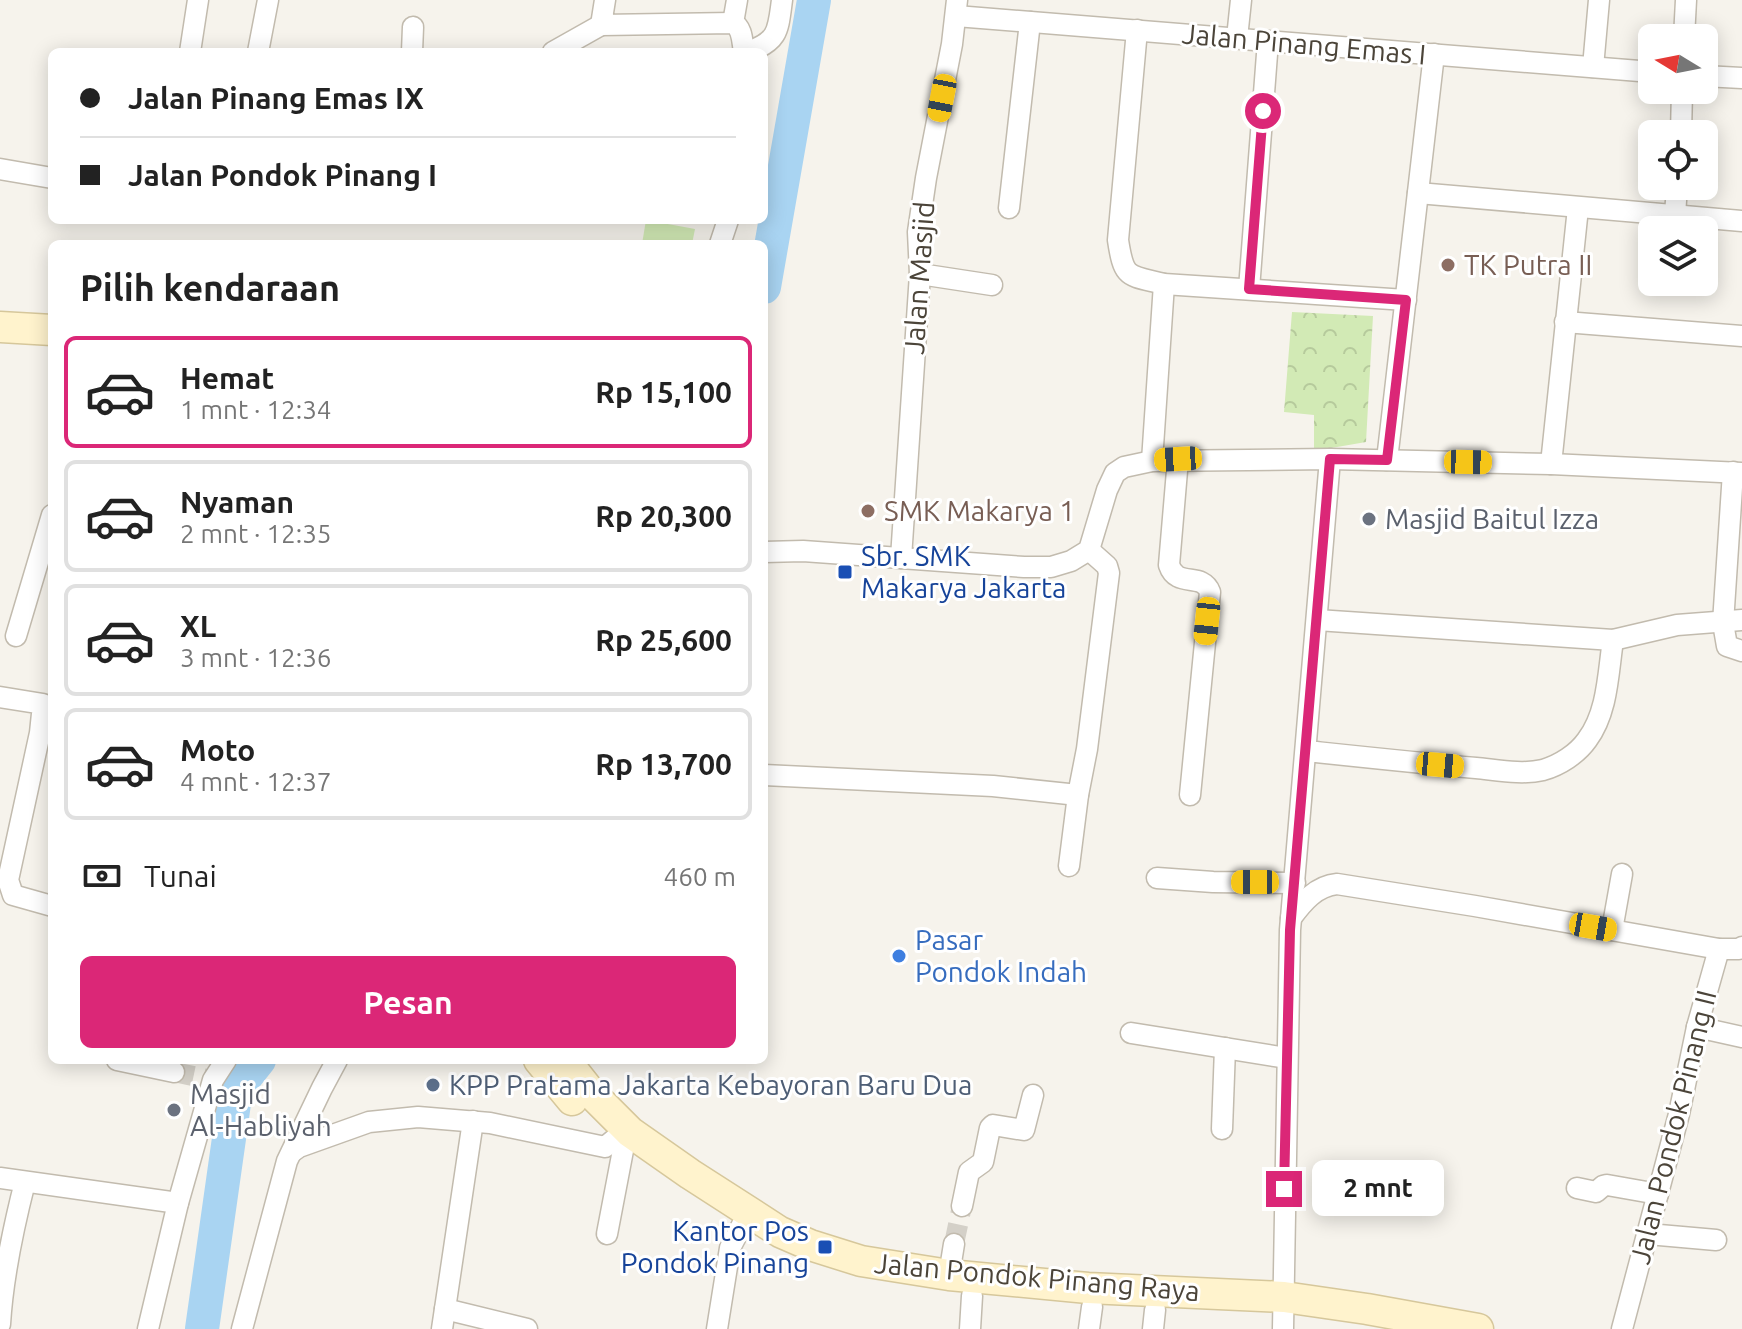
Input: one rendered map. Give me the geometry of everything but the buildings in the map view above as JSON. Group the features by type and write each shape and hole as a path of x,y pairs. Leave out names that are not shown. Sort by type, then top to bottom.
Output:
{"main road":[{"path":"0,327 48,330"},
{"path":"0,344 48,347"},
{"name":"Jalan Pondok Pinang Raya","path":"542,1064 575,1103 681,1187 810,1245 861,1261 949,1275 1088,1288 1376,1329"},
{"name":"Jalan Pondok Pinang Raya","path":"568,1064 591,1093 630,1132 747,1219 773,1245 803,1260 858,1278 1090,1318 1154,1320 1367,1309 1478,1329"}],"street":[{"path":"191,48 198,0"},
{"path":"259,48 268,0"},
{"path":"601,25 605,0"},
{"path":"733,23 737,0"},
{"path":"756,48 769,43 777,31 782,0"},
{"path":"1237,38 1241,0"},
{"path":"1593,67 1599,0"},
{"path":"1685,24 1686,0"},
{"name":"Jalan Pinang Emas I","path":"957,8 1030,22 1638,71"},
{"name":"Jalan Masjid","path":"901,558 920,274 918,232 957,8"},
{"path":"1009,208 1030,22"},
{"path":"575,46 601,25 733,23 738,25 745,48"},
{"path":"412,48 413,27"},
{"path":"1137,30 1118,240 1124,269 1131,276 1164,284 1406,300"},
{"path":"1249,289 1268,41"},
{"path":"1387,460 1434,54"},
{"path":"1718,77 1742,78"},
{"path":"0,169 48,177"},
{"path":"1418,193 1742,221"},
{"path":"1675,215 1676,200"},
{"path":"1551,464 1578,208"},
{"path":"920,274 992,285"},
{"path":"1152,461 1164,284"},
{"path":"1565,322 1742,336"},
{"path":"1178,459 1169,565 1178,578 1203,582 1210,592 1190,795"},
{"path":"1283,1314 1293,900 1330,459"},
{"path":"768,552 803,551 1051,567 1071,561 1089,550 1115,473 1124,467 1152,461 1387,460 1737,473 1732,633 1677,625 1613,640 1317,620"},
{"path":"16,636 48,528"},
{"path":"1069,866 1109,573 1107,566 1089,550"},
{"path":"1306,751 1415,763 1540,771 1572,755 1586,741 1598,721 1613,640"},
{"path":"0,697 43,704 40,733 8,880 13,895 48,905"},
{"path":"768,775 993,786 1078,795"},
{"path":"1612,930 1622,874"},
{"path":"1157,878 1213,882 1293,900 1305,900 1317,891 1337,884 1719,949 1742,947"},
{"name":"Jalan Pondok Pinang II","path":"1622,1329 1719,949"},
{"path":"1697,1027 1742,1037"},
{"path":"1131,1033 1287,1058"},
{"path":"1222,1129 1225,1048"},
{"path":"136,1064 174,1072"},
{"path":"148,1329 210,1080 223,1064"},
{"path":"242,1329 287,1161 335,1064"},
{"path":"962,1206 969,1172 983,1162 990,1128 993,1125 1024,1130 1033,1095"},
{"path":"292,1152 369,1122 418,1117 490,1123 605,1147 620,1141 607,1234"},
{"path":"473,1121 444,1319 527,1329"},
{"path":"0,1178 178,1203"},
{"path":"0,1324 11,1239 25,1182"},
{"path":"1577,1188 1596,1192 1607,1185 1658,1194"},
{"path":"717,1329 730,1248 747,1219"},
{"path":"1648,1234 1716,1240"},
{"path":"949,1275 954,1244"},
{"path":"970,1329 972,1296"}],"green space":[{"path":"645,224 695,229 693,240 643,240"},
{"path":"1292,312 1373,316 1366,442 1314,451 1314,415 1284,412"}],"waterway":[{"path":"768,264 814,0"},
{"path":"202,1329 236,1089 256,1064"}],"tunnel":[{"path":"174,1072 207,1079"},
{"path":"954,1244 962,1206"}],"place":[{"name":"TK Putra II","path":"1448,265"},
{"name":"SMK Makarya 1","path":"868,511"},
{"name":"Masjid Baitul Izza","path":"1369,519"},
{"name":"Sbr. SMK Makarya Jakarta","path":"845,572"},
{"name":"Pasar Pondok Indah","path":"899,956"},
{"name":"KPP Pratama Jakarta Kebayoran Baru Dua","path":"433,1085"},
{"name":"Masjid Al-Habliyah","path":"174,1110"},
{"name":"Kantor Pos Pondok Pinang","path":"825,1247"}],"route":[{"path":"1263,111 1249,289 1406,300 1387,460 1330,459 1290,930 1284,1189"}]}
